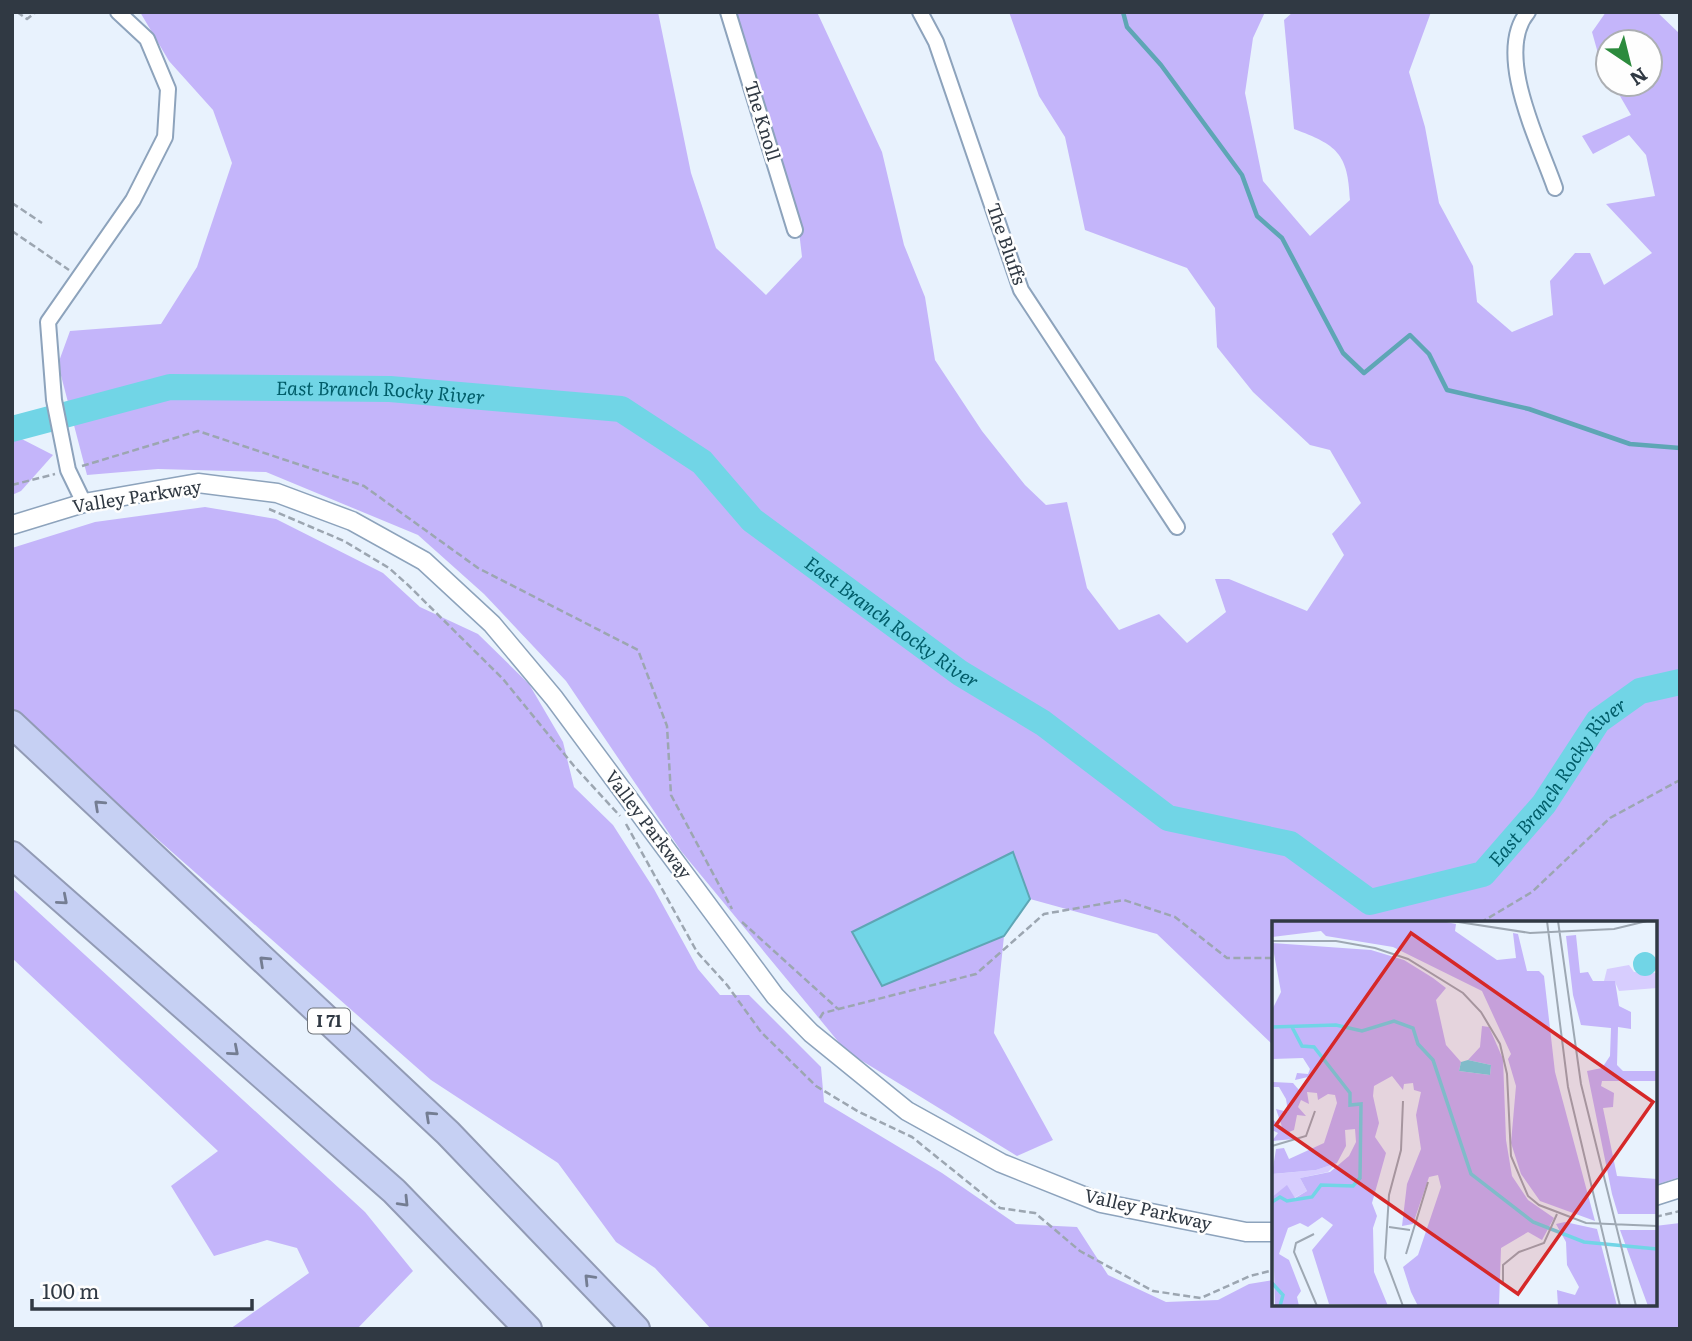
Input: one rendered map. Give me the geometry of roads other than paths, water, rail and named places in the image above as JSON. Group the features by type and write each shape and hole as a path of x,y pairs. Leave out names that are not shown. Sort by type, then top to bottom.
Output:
{"highway":[{"name":"I 71","path":"12,724 448,1133 636,1329"},
{"path":"12,855 394,1191 528,1329"}],"street":[{"path":"84,503 68,470 54,400 48,322 133,200 165,137 167,89 147,39 118,12"},
{"name":"The Knoll","path":"728,12 795,230"},
{"name":"The Bluffs","path":"920,12 936,41 1021,290 1177,527"},
{"path":"1528,12 1515,43 1514,71 1555,188"},
{"name":"Valley Parkway","path":"12,525 84,503 198,483 277,493 352,521 425,561 492,624 554,698 775,996 811,1033 907,1111 1001,1163 1101,1203 1246,1232 1272,1232"},
{"path":"1657,1195 1680,1188"}],"water":[{"path":"1013,852 1030,899 1004,936 882,986 852,932"}],"waterway":[{"path":"1123,12 1127,27 1161,65 1242,175 1257,216 1282,238 1343,353 1364,373 1410,335 1429,354 1447,390 1529,409 1630,444 1680,448"},
{"name":"East Branch Rocky River","path":"12,429 170,387 390,389 621,409 702,462 752,520 960,673 1043,723 1168,818 1290,844 1370,902 1483,874 1544,804 1598,721 1640,691 1680,682"}]}
